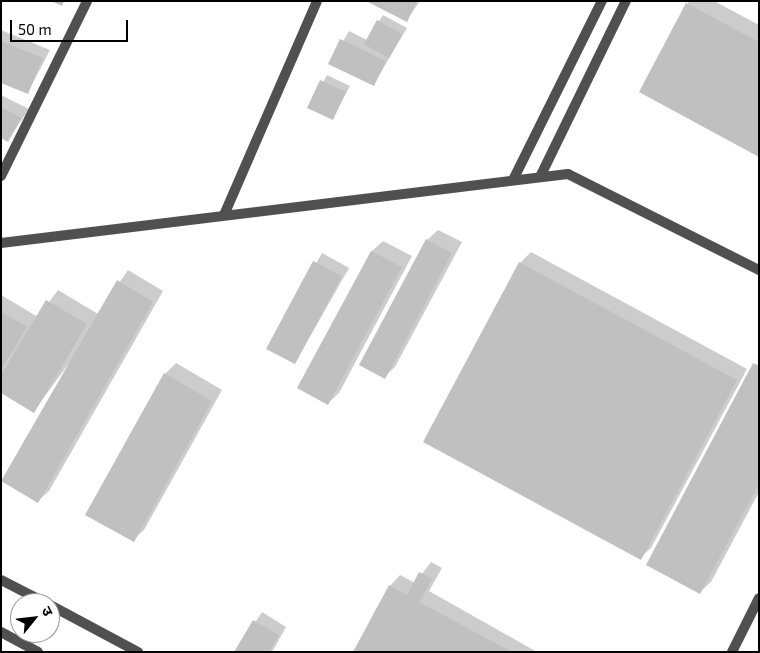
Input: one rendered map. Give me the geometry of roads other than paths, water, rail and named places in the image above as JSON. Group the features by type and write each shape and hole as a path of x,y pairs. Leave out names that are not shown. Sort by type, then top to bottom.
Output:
{"street":[{"path":"1,176 87,1"},
{"path":"224,215 318,1"},
{"path":"513,180 602,1"},
{"path":"540,177 626,1"},
{"path":"1,243 568,174 759,270"},
{"path":"1,580 26,593"},
{"path":"732,652 759,598"},
{"path":"60,610 138,652"},
{"path":"1,632 38,652"}]}
